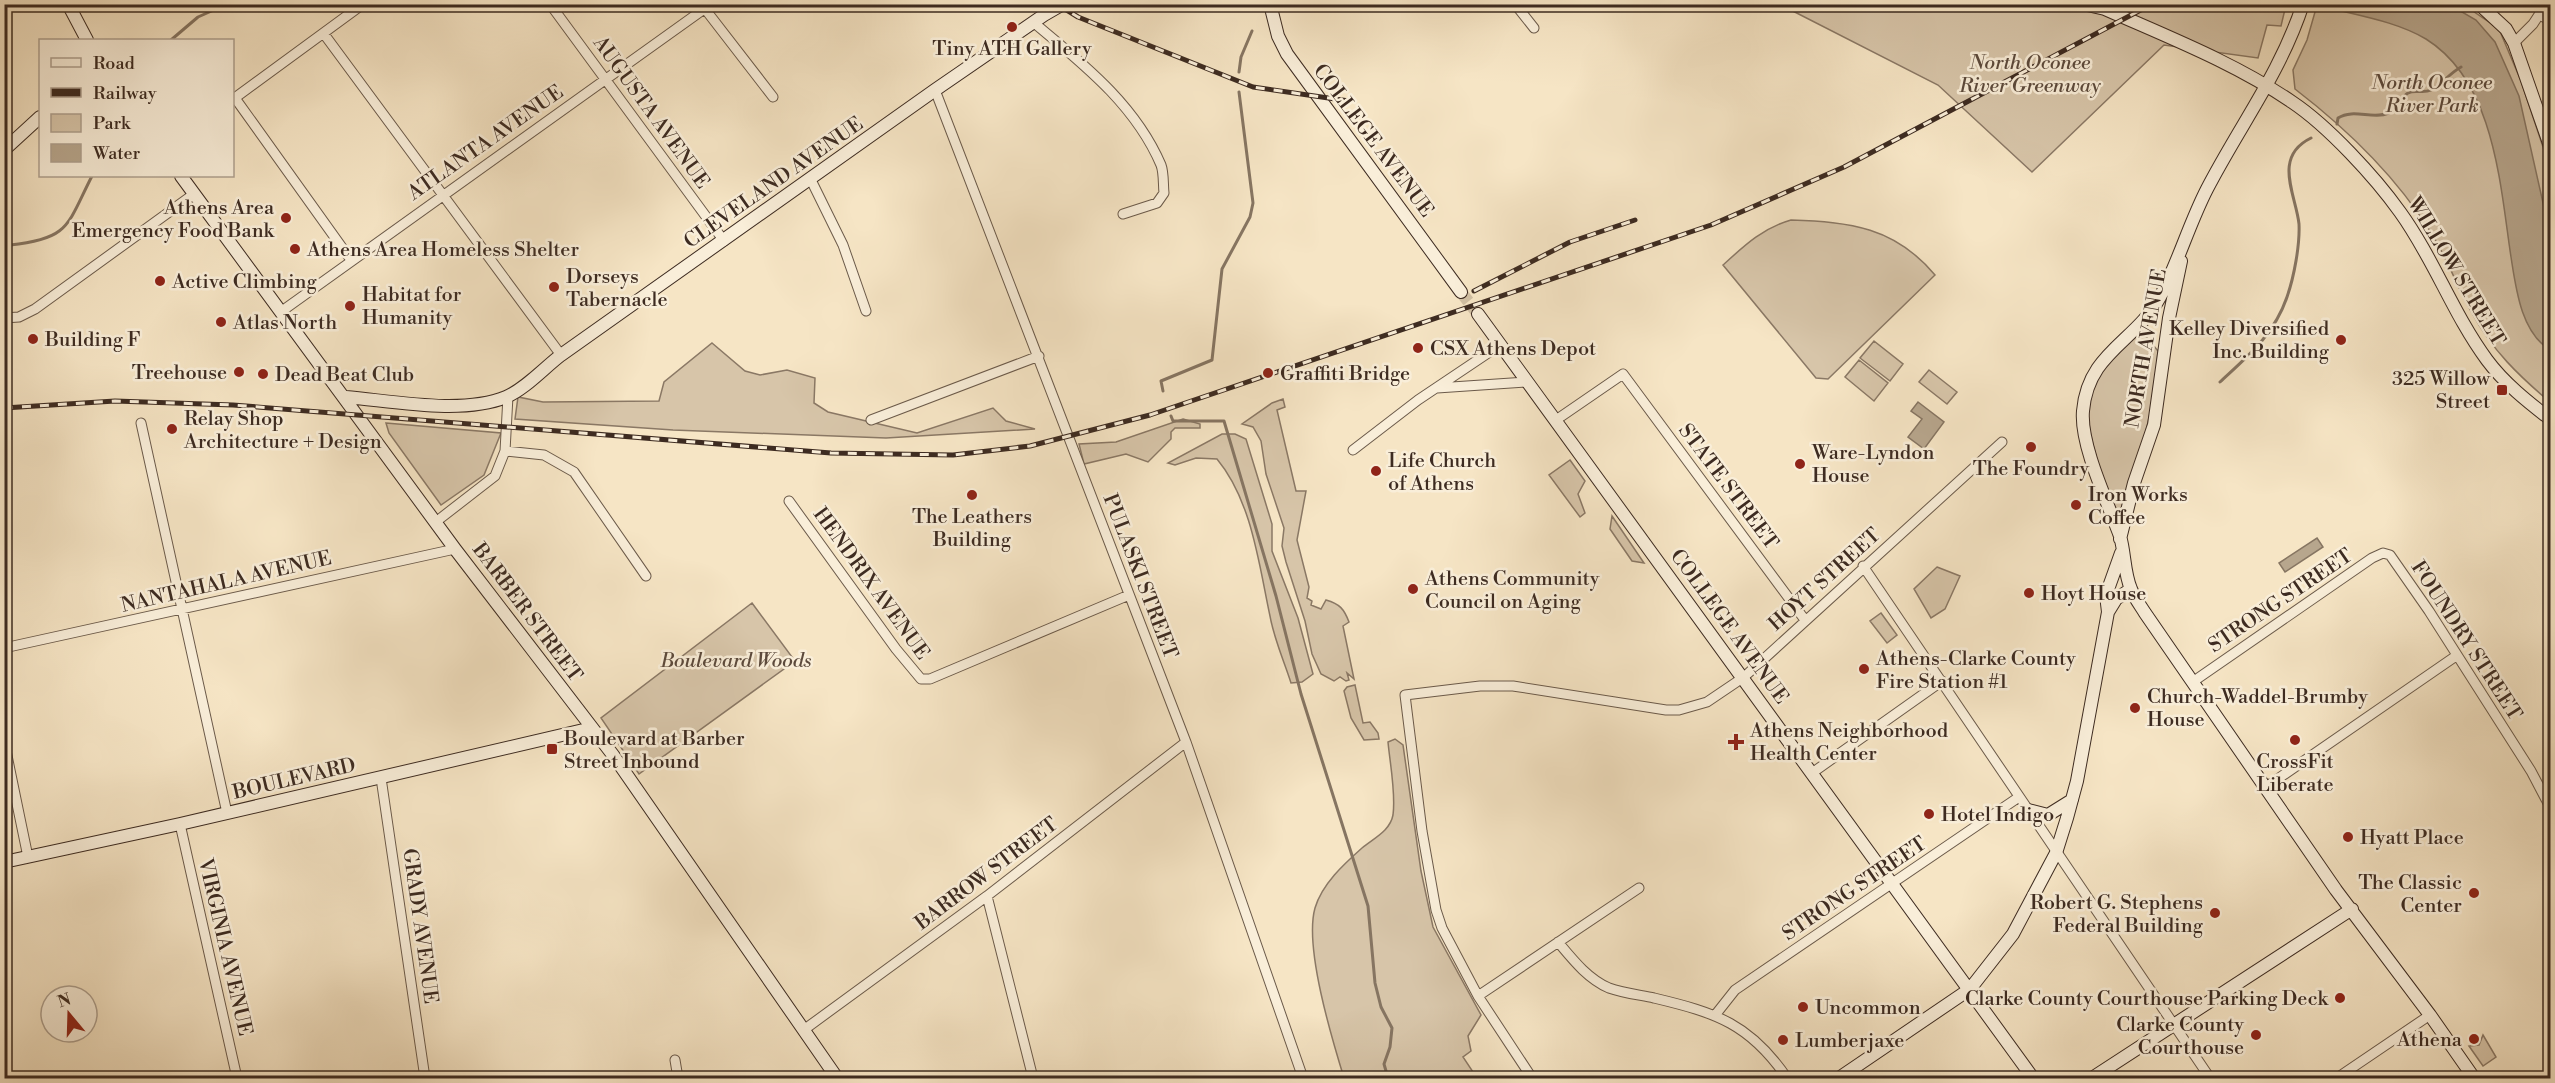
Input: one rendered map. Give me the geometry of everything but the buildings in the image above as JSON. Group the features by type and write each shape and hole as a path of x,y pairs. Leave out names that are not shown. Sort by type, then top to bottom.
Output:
{"street":[{"path":"68,4 86,39"},
{"path":"351,260 234,99 363,4"},
{"name":"AUGUSTA AVENUE","path":"550,4 724,241"},
{"name":"CLEVELAND AVENUE","path":"346,397 456,407 482,404 508,396 935,90 1063,4"},
{"name":"COLLEGE AVENUE","path":"1270,4 1278,36 1287,54 1461,292"},
{"path":"1515,4 1534,28"},
{"name":"WILLOW STREET","path":"2083,4 2105,9 2268,87 2314,119 2386,194 2421,242 2463,321 2489,362 2523,397 2550,419"},
{"name":"NORTH AVENUE","path":"2131,590 2121,544 2084,434 2083,412 2088,387 2100,361 2148,314 2160,298 2208,188 2268,87 2292,36 2303,4"},
{"path":"2479,4 2505,29 2514,42 2550,146"},
{"path":"2514,42 2546,4"},
{"path":"708,7 773,98"},
{"name":"ATLANTA AVENUE","path":"282,311 708,7"},
{"path":"2539,15 2550,20"},
{"path":"1033,22 1076,58 1125,105 1161,167 1164,193 1157,203 1123,214"},
{"path":"324,34 561,356"},
{"name":"PULASKI STREET","path":"935,90 1186,741 1303,1078"},
{"path":"4,150 39,118"},
{"name":"BARBER STREET","path":"182,177 346,397 455,549 592,728 805,1029 837,1078"},
{"path":"811,180 843,245 866,311"},
{"path":"4,318 19,317 35,309 194,194"},
{"name":"NORTH AVENUE","path":"2121,544 2134,483 2154,425 2169,318 2187,234"},
{"name":"COLLEGE AVENUE","path":"1478,314 1744,677 2033,1078"},
{"path":"1353,450 1435,388 1500,345"},
{"path":"872,420 1039,356"},
{"name":"STATE STREET","path":"1556,420 1623,374 1805,620"},
{"path":"1435,388 1527,382"},
{"path":"437,521 495,476 505,451 508,396"},
{"path":"141,423 227,813"},
{"name":"HOYT STREET","path":"1478,996 1451,949 1436,910 1422,831 1405,695 1480,686 1513,686 1666,710 1688,709 1701,704 1744,677 1863,566 2002,442"},
{"path":"505,451 544,455 574,472 646,576"},
{"name":"HENDRIX AVENUE","path":"789,501 921,679 930,679 1129,595"},
{"path":"1839,1078 1970,989 2013,934 2056,853 2072,800 2108,612 2106,595 2121,544"},
{"name":"NANTAHALA AVENUE","path":"4,648 455,549"},
{"name":"STRONG STREET","path":"2194,681 2373,558 2383,554 2390,555"},
{"name":"FOUNDRY STREET","path":"2390,555 2531,771 2550,807"},
{"path":"1863,566 2210,1078"},
{"path":"2108,612 2116,599 2131,590 2266,788 2474,1078"},
{"path":"2266,788 2456,656"},
{"path":"1812,773 1942,681"},
{"name":"BOULEVARD","path":"4,862 180,824 592,728"},
{"path":"4,741 28,856"},
{"name":"BARROW STREET","path":"805,1029 987,896 1186,741"},
{"name":"GRADY AVENUE","path":"381,778 425,1078"},
{"name":"STRONG STREET","path":"1716,1014 1735,990 2019,797"},
{"path":"2028,810 2048,815 2072,800"},
{"name":"VIRGINIA AVENUE","path":"180,824 237,1078"},
{"path":"1532,1078 1478,996 1639,888"},
{"path":"987,896 1033,1078"},
{"path":"2092,1078 2352,909"},
{"path":"1558,942 1581,969 1611,988 1716,1014 1754,1038 1772,1056 1787,1078"},
{"path":"2337,1078 2430,1015"},
{"path":"675,1060 678,1078"}],"green space":[{"name":"North Oconee River Greenway","path":"1781,5 2286,5 2281,26 2267,25 2258,58 2164,45 2032,172 1938,85"},
{"name":"North Oconee River Park","path":"2317,5 2464,5 2499,29 2521,81 2550,168 2550,402 2517,372 2488,339 2436,241 2416,210 2386,172 2333,120 2295,89 2293,70 2307,40"},
{"path":"1791,220 1833,223 1870,230 1904,246 1935,275 1828,379 1816,378 1723,265 1763,232"},
{"path":"2139,328 2158,351 2156,373 2145,436 2117,519 2092,443 2088,403 2092,384 2100,368"},
{"path":"1874,341 1903,364 1890,381 1860,358"},
{"path":"712,343 745,371 760,375 787,370 815,378 814,403 828,412 917,433 993,408 1006,421 1035,429 886,438 673,430 515,419 518,397 543,402 659,401 664,382"},
{"path":"1859,360 1888,383 1874,401 1845,377"},
{"path":"1929,370 1957,392 1947,404 1919,382"},
{"path":"1283,399 1285,407 1277,410 1296,491 1306,491 1297,540 1309,587 1307,598 1312,601 1311,605 1321,609 1326,600 1335,603 1347,617 1349,622 1343,626 1354,679 1347,673 1349,680 1346,681 1340,677 1334,681 1321,674 1312,654 1305,621 1282,546 1284,528 1266,474 1261,441 1253,427 1242,424 1272,403"},
{"path":"1183,419 1200,424 1200,428 1175,428 1171,432 1171,439 1148,462 1126,454 1084,464 1079,444 1116,442"},
{"path":"386,423 501,433 484,475 441,505 389,433"},
{"path":"1222,434 1235,434 1246,439 1272,524 1272,551 1298,618 1313,674 1302,682 1291,683 1272,625 1252,534 1229,476 1217,459 1196,458 1175,465 1168,463"},
{"path":"1570,460 1585,481 1578,494 1585,513 1580,517 1549,475"},
{"path":"1612,516 1644,563 1632,561 1610,529"},
{"path":"1937,567 1960,576 1945,609 1931,618 1914,589"},
{"name":"Boulevard Woods","path":"752,603 795,661 639,774 601,718"},
{"path":"1881,613 1897,635 1887,643 1870,621"},
{"path":"1355,685 1363,723 1370,722 1378,733 1379,739 1364,740 1351,718 1344,691 1347,687"},
{"path":"1395,739 1403,745 1421,871 1433,927 1481,1015 1468,1036 1471,1051 1463,1057 1477,1078 1344,1078 1321,993 1313,946 1315,908 1318,899 1334,875 1389,826 1393,815 1394,797 1388,742"},
{"path":"2483,1035 2496,1057 2483,1066 2469,1046 2479,1045"}],"water":[{"path":"2318,5 2450,5 2476,20 2495,42 2519,96 2550,234 2550,350 2532,332 2522,309 2515,282 2503,199 2490,137 2467,81 2449,58 2414,32"},
{"path":"1918,402 1944,422 1924,449 1908,437 1922,419 1911,411"},
{"path":"2317,538 2323,547 2285,572 2279,563"}],"waterway":[{"path":"172,39 198,17 216,9 220,4"},
{"path":"1239,72 1241,57 1252,31"},
{"path":"2337,124 2338,118 2344,115 2389,113 2408,93 2431,90 2461,67"},
{"path":"1163,391 1161,381 1212,360 1222,269 1250,217 1253,203 1239,92"},
{"path":"2220,382 2250,354 2267,334 2275,323 2287,297 2296,261 2299,232 2289,166 2292,155 2299,146 2311,138"},
{"path":"10,245 45,239 64,227 92,177"},
{"path":"1171,416 1173,421 1224,421 1276,596 1301,694 1368,906 1375,983 1381,1007 1392,1028 1390,1047 1384,1064 1388,1078"}],"tunnel":[{"path":"1461,292 1478,314"}],"railway":[{"path":"1057,4 1078,17 1253,87 1349,101"},
{"path":"4,408 115,401 233,405 831,453 953,455 1030,446 1150,415 1711,225 1844,167 2152,4"},
{"path":"1474,291 1570,242 1635,220"}],"place":[{"name":"Tiny ATH Gallery","path":"1012,27"},
{"name":"Athens Area Emergency Food Bank","path":"286,218"},
{"name":"Athens Area Homeless Shelter","path":"295,249"},
{"name":"Active Climbing","path":"160,281"},
{"name":"Dorseys Tabernacle","path":"554,287"},
{"name":"Habitat for Humanity","path":"350,306"},
{"name":"Atlas North","path":"221,322"},
{"name":"Building F","path":"33,339"},
{"name":"Kelley Diversified Inc. Building","path":"2341,340"},
{"name":"CSX Athens Depot","path":"1418,348"},
{"name":"Treehouse","path":"239,372"},
{"name":"Graffiti Bridge","path":"1268,373"},
{"name":"Dead Beat Club","path":"263,374"},
{"name":"325 Willow Street","path":"2502,390"},
{"name":"Relay Shop Architecture + Design","path":"172,429"},
{"name":"The Foundry","path":"2031,447"},
{"name":"Ware-Lyndon House","path":"1800,464"},
{"name":"Life Church of Athens","path":"1376,471"},
{"name":"The Leathers Building","path":"972,495"},
{"name":"Iron Works Coffee","path":"2076,505"},
{"name":"Athens Community Council on Aging","path":"1413,589"},
{"name":"Hoyt House","path":"2029,593"},
{"name":"Athens-Clarke County Fire Station #1","path":"1864,669"},
{"name":"Church-Waddel-Brumby House","path":"2135,708"},
{"name":"CrossFit Liberate","path":"2295,740"},
{"name":"Athens Neighborhood Health Center","path":"1736,742"},
{"name":"Boulevard at Barber Street Inbound","path":"552,749"},
{"name":"Hotel Indigo","path":"1929,814"},
{"name":"Hyatt Place","path":"2348,837"},
{"name":"The Classic Center","path":"2474,893"},
{"name":"Robert G. Stephens Federal Building","path":"2215,913"},
{"name":"Clarke County Courthouse Parking Deck","path":"2340,998"},
{"name":"Uncommon","path":"1803,1007"},
{"name":"Clarke County Courthouse","path":"2256,1035"},
{"name":"Athena","path":"2474,1039"},
{"name":"Lumberjaxe","path":"1783,1040"}]}
